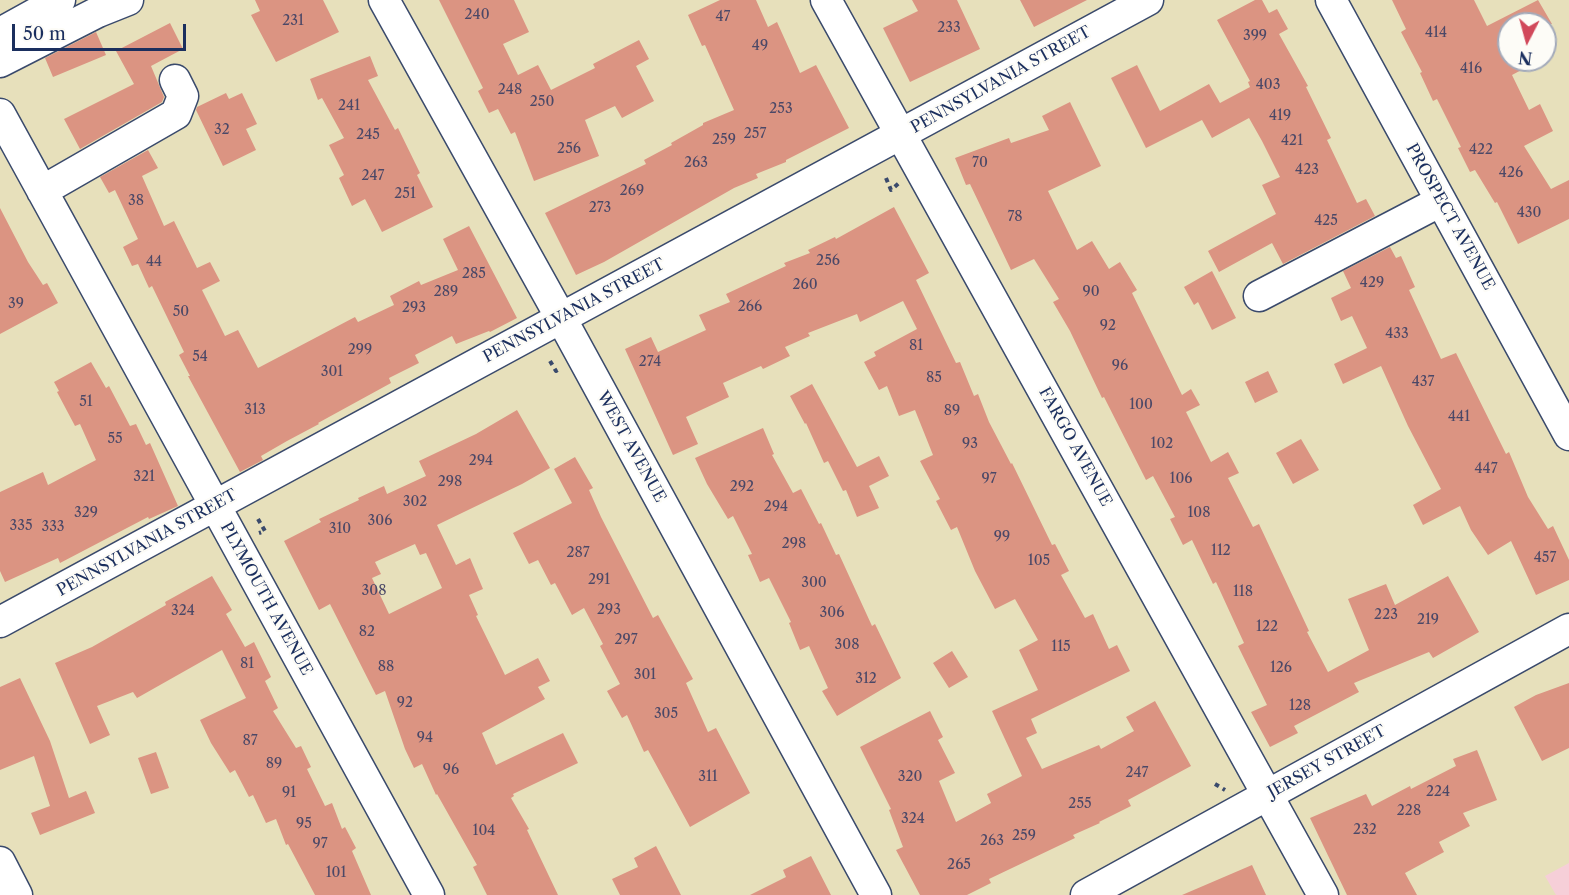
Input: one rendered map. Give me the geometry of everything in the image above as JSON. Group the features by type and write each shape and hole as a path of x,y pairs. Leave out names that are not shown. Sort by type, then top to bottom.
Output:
{"street":[{"path":"0,33 60,0"},
{"path":"0,62 89,16 128,0"},
{"name":"WEST AVENUE","path":"384,0 561,318 876,895"},
{"name":"FARGO AVENUE","path":"826,0 1323,895"},
{"name":"PENNSYLVANIA STREET","path":"0,622 1148,0"},
{"name":"PROSPECT AVENUE","path":"1331,0 1569,435"},
{"path":"42,191 176,114 183,96 175,80"},
{"name":"PLYMOUTH AVENUE","path":"0,114 429,895"},
{"path":"1259,296 1441,201"},
{"name":"JERSEY STREET","path":"1089,894 1569,629"},
{"path":"0,862 17,895"}],"path":[{"path":"886,178 891,190 899,183"},
{"path":"550,361 556,371"},
{"path":"258,519 265,531"},
{"path":"1215,784 1226,791"}],"shaded area":[{"path":"1569,863 1569,895 1556,895 1545,876"}],"building":[{"path":"255,0 323,0 339,32 276,62 251,15 260,11"},
{"path":"439,0 514,0 529,32 503,44 518,75 538,65 551,90 595,68 593,64 639,40 649,59 636,66 654,101 622,118 615,106 585,120 599,156 534,181 515,132 511,134 498,109 489,113 478,91 483,88"},
{"path":"720,0 756,0 768,27 777,22 800,73 816,65 849,128 786,162 756,174 758,178 734,188 604,262 576,275 545,213 646,164 644,160 672,145 671,143 703,123 734,110 705,45 702,46 688,15"},
{"path":"912,0 957,0 980,49 910,82 883,28 918,11"},
{"path":"1020,0 1087,0 1034,27"},
{"path":"1255,0 1262,0 1269,13 1277,9 1288,29 1279,34 1308,86 1306,87 1331,138 1327,140 1357,203 1366,199 1375,216 1283,264 1272,243 1219,272 1208,251 1276,214 1262,185 1280,177 1262,141 1249,118 1212,138 1202,120 1146,148 1111,78 1137,65 1160,111 1209,84 1220,103 1250,87 1248,82 1250,81 1217,20"},
{"path":"1392,0 1474,0 1487,26 1497,21 1497,72 1518,72 1512,75 1529,110 1540,104 1553,131 1524,146 1551,189 1569,180 1569,219 1518,244 1497,202 1495,203 1475,170 1470,172 1458,148 1461,147 1437,99 1433,101 1420,73 1422,72 1401,32 1406,29"},
{"path":"1538,0 1545,12 1514,12"},
{"path":"170,23 183,49 151,66 164,97 162,102 80,149 64,119 134,84 116,51"},
{"path":"96,32 106,55 53,77 45,58"},
{"path":"370,56 378,76 368,80 395,130 398,128 420,173 417,175 433,207 382,232 365,199 352,206 339,178 344,175 329,145 344,138 322,98 318,100 310,79"},
{"path":"226,93 229,99 242,93 257,124 246,129 256,150 223,166 196,110 197,107"},
{"path":"1070,102 1101,166 1048,191 1077,250 1092,241 1109,269 1120,262 1137,290 1132,293 1182,395 1191,389 1200,405 1186,412 1211,462 1228,452 1239,473 1228,478 1253,527 1259,524 1309,631 1307,632 1328,672 1369,650 1348,599 1386,584 1395,605 1448,576 1479,632 1433,658 1429,652 1354,683 1359,692 1294,726 1298,733 1270,747 1251,712 1267,705 1238,646 1244,643 1216,582 1213,584 1192,540 1183,545 1170,519 1175,517 1153,476 1146,480 1053,302 1059,299 1034,259 1011,270 970,184 966,185 955,158 1009,138 1011,143 1049,130 1042,116"},
{"path":"148,150 158,168 142,176 164,226 174,221 197,268 210,262 220,281 202,290 225,336 238,330 258,368 355,317 358,322 394,305 390,296 419,281 421,285 458,270 443,239 469,226 517,318 490,332 456,344 452,336 415,355 419,363 389,378 391,383 261,456 263,460 240,472 188,376 190,376 179,355 184,352 152,286 149,288 138,264 132,266 123,247 138,239 115,190 109,193 100,177"},
{"path":"894,207 929,273 916,280 956,363 960,362 974,396 978,394 989,422 1052,545 1055,544 1069,571 1061,575 1085,618 1093,614 1109,649 1117,645 1130,671 1031,719 1037,733 1026,738 1042,769 1099,745 1101,749 1134,731 1126,717 1155,701 1191,766 1128,800 1131,806 1073,835 1075,838 989,879 991,883 967,895 920,895 896,850 903,847 889,810 891,809 860,747 930,711 943,737 938,740 955,773 939,781 956,822 991,803 987,794 1022,776 992,711 1038,690 1019,650 1038,640 1015,599 995,609 975,571 957,527 951,530 936,501 940,499 920,461 933,455 915,410 899,416 887,386 879,390 864,362 876,356 874,352 917,329 903,301 860,322 857,314 808,333 810,336 785,347 790,356 763,369 761,366 723,383 729,397 686,417 698,444 673,455 625,349 651,337 658,352 706,330 699,315 730,302 726,294 786,266 784,263 810,253 808,250 835,237 836,239"},
{"path":"0,208 28,262 43,285 47,283 58,303 0,334"},
{"path":"1390,247 1396,258 1401,256 1415,287 1409,290 1441,359 1456,353 1506,454 1509,452 1528,497 1548,529 1553,526 1569,560 1569,580 1536,595 1511,541 1488,555 1471,530 1460,506 1423,525 1413,505 1441,489 1408,426 1381,366 1343,384 1334,364 1367,348 1352,316 1341,321 1331,298 1351,288 1343,271"},
{"path":"1212,271 1236,318 1212,330 1198,302 1194,305 1184,287"},
{"path":"91,362 106,388 109,386 130,426 136,424 146,445 150,443 178,506 149,519 148,517 60,563 58,558 5,582 0,571 0,492 43,472 48,485 96,460 80,424 75,426 54,382"},
{"path":"1268,371 1278,392 1255,403 1245,382"},
{"path":"812,384 857,467 879,456 889,476 869,486 879,508 857,517 846,490 843,491 828,461 824,463 806,423 790,396"},
{"path":"517,410 550,468 437,525 456,565 470,558 483,589 469,595 478,615 476,616 505,675 538,658 550,681 538,687 545,699 482,733 496,765 563,733 578,763 513,794 511,798 529,829 527,830 558,895 487,895 473,867 477,865 436,795 422,764 414,768 385,691 376,695 330,604 319,610 284,541 321,522 319,519 384,486 387,494 426,476 419,461 476,434","holes":["415,544 420,555 426,553 442,588 389,614 372,578 381,574 375,562"]},
{"path":"763,428 774,454 772,455 793,493 801,489 836,555 839,554 872,626 875,624 901,678 837,716 822,691 828,688 809,646 800,650 789,623 791,622 769,578 760,582 748,555 752,554 733,516 728,519 707,484 695,458"},
{"path":"1301,439 1319,470 1293,484 1276,453"},
{"path":"575,457 593,488 589,490 601,517 653,618 658,615 693,679 686,683 708,732 716,728 750,793 690,827 648,750 644,752 627,715 622,718 607,691 620,684 600,646 603,644 584,608 572,615 555,583 551,585 538,560 529,564 513,533 572,503 554,469"},
{"path":"212,576 232,610 226,614 245,647 254,642 271,677 265,681 278,708 273,711 296,748 301,746 311,767 307,769 325,806 332,803 342,829 345,827 356,848 352,851 371,895 315,895 288,844 286,845 276,819 266,823 253,795 249,797 235,770 230,773 211,743 200,720 246,698 222,650 137,698 133,692 97,706 110,735 90,744 55,663 92,647"},
{"path":"952,651 968,677 949,688 933,663"},
{"path":"20,678 50,741 69,798 86,791 95,813 40,835 31,813 50,806 34,756 0,770 0,687"},
{"path":"1569,683 1569,748 1542,761 1514,707 1536,695"},
{"path":"1477,750 1497,800 1463,813 1470,826 1439,842 1444,852 1405,873 1417,895 1347,895 1310,818 1366,794 1372,806 1456,766 1453,759"},
{"path":"156,752 169,788 151,794 138,758"},
{"path":"656,846 681,895 620,895 612,879 638,867 634,858"},
{"path":"811,856 831,895 750,895 786,877 783,870"},
{"path":"1252,865 1266,895 1182,895"}]}
